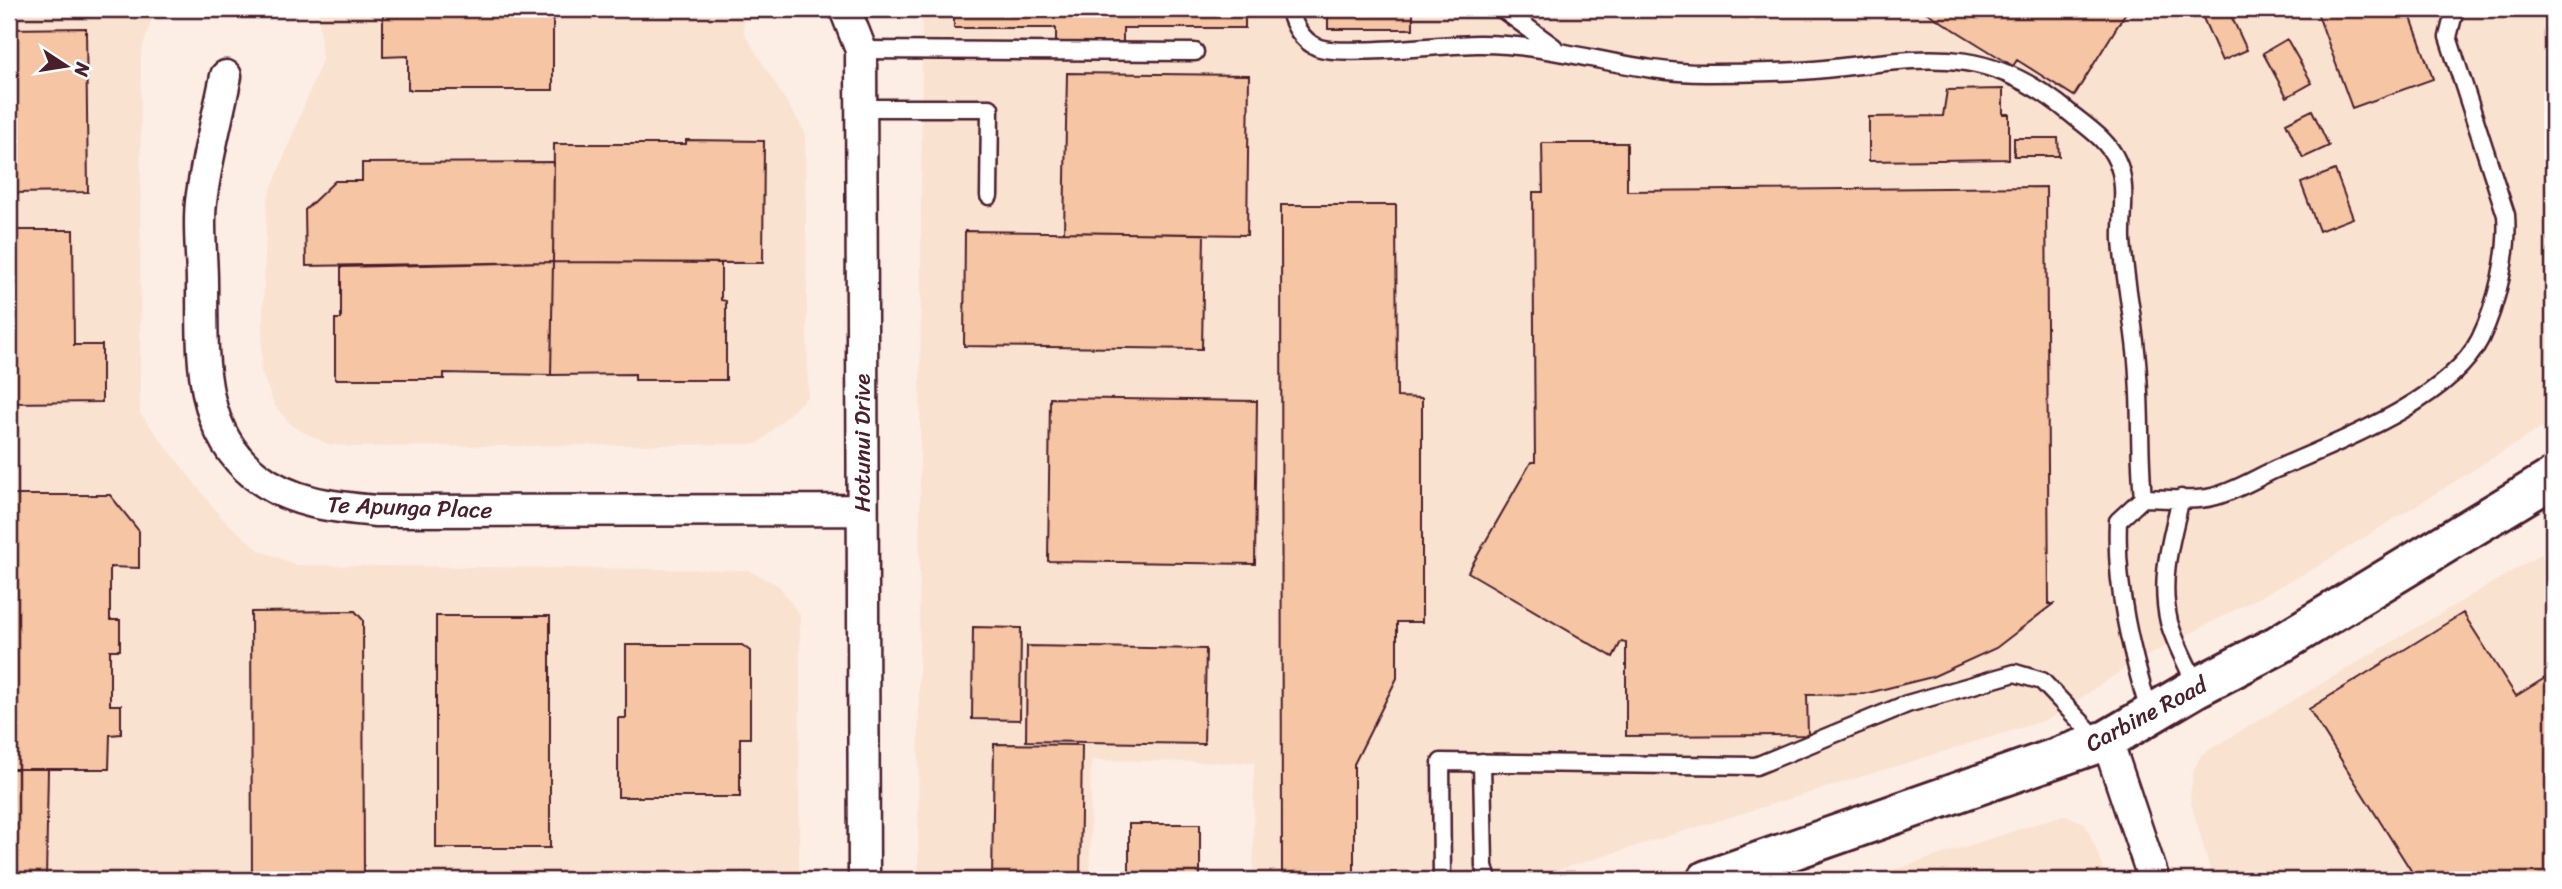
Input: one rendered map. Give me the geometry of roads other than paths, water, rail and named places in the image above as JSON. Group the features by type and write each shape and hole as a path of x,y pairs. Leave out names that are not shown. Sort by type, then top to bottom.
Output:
{"main road":[{"name":"Carbine Road","path":"1707,880 2104,741 2197,687 2278,645 2553,478"}],"street":[{"name":"Hotunui Drive","path":"845,9 861,50 864,880"},
{"name":"Te Apunga Place","path":"226,76 201,204 204,377 214,418 232,450 254,474 277,489 318,505 376,510 862,510"},
{"path":"2104,741 2154,880"}],"lane":[{"path":"1289,9 1298,32 1307,40 1331,50 1477,44 1556,49 1642,67 1706,73 1811,70 1909,59 1946,59 1997,68 2044,91 2102,139 2118,161 2122,174 2122,241 2138,373 2143,498"},
{"path":"1502,9 1556,49"},
{"path":"2150,716 2126,634 2117,548 2118,521 2143,498 2212,497 2366,430 2413,403 2455,370 2479,340 2503,267 2506,215 2448,37 2455,9"},
{"path":"861,50 1195,52"},
{"path":"861,108 990,108 989,195"},
{"path":"2181,498 2166,559 2165,593 2170,624 2197,687"},
{"path":"1442,880 1441,762 1756,766 1907,704 2015,673 2042,681 2104,741"},
{"path":"1482,762 1483,854 1488,880"}]}
